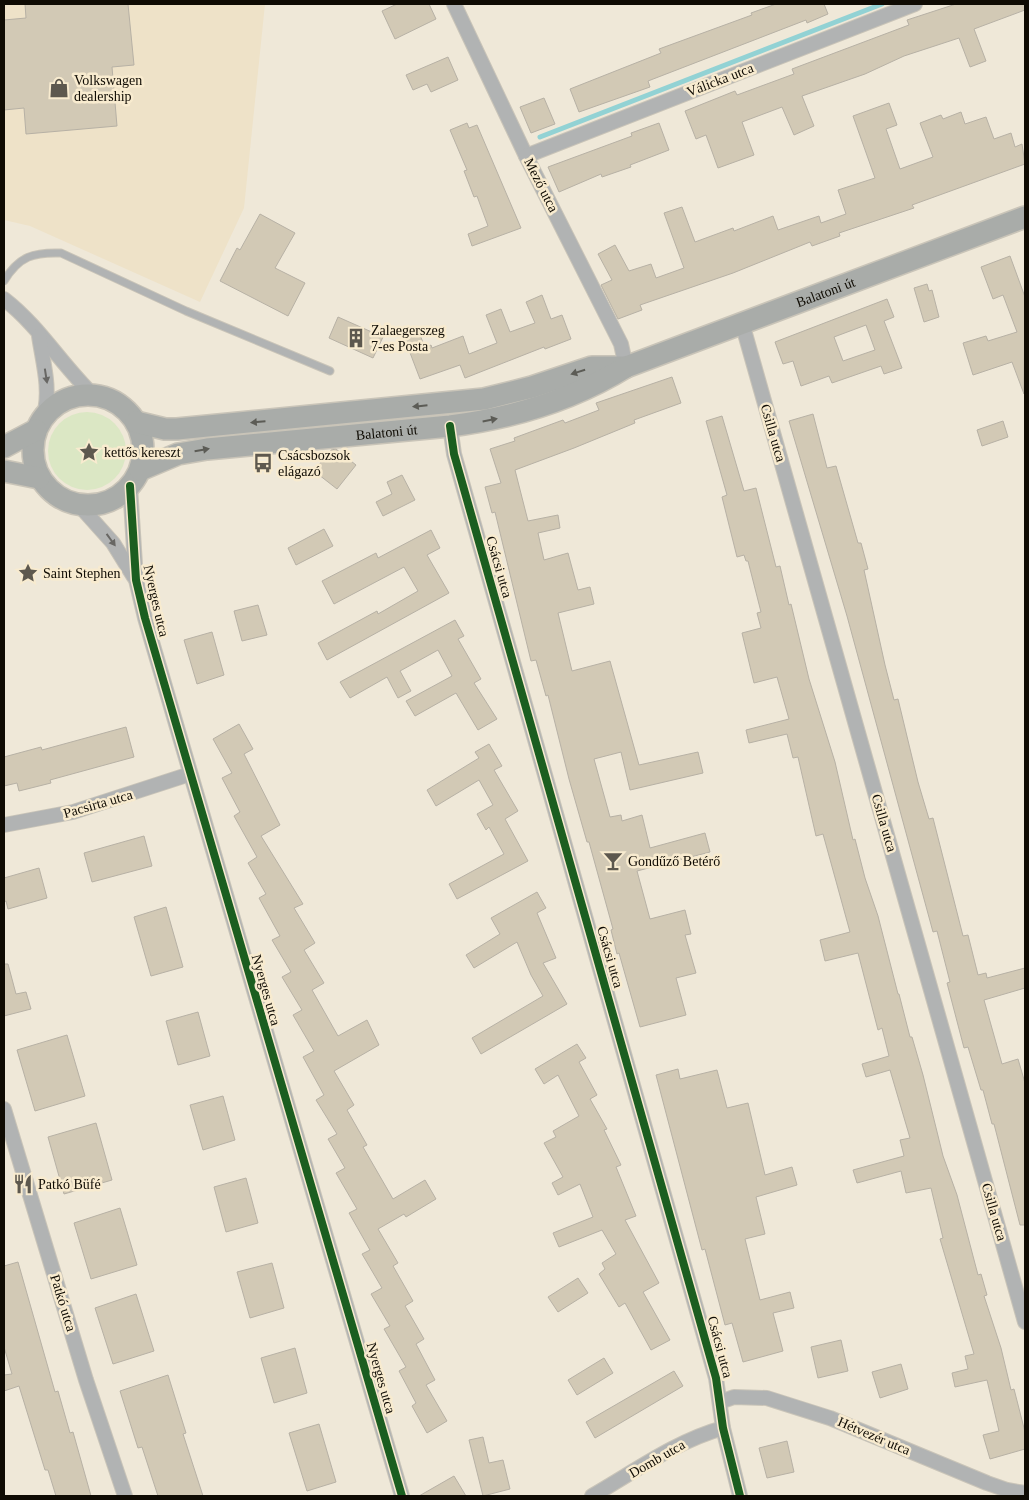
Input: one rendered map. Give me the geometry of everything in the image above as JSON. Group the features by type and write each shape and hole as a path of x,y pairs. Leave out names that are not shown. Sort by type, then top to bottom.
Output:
{"main road":[{"name":"Balatoni út","path":"135,478 178,454 207,448 450,426 489,421 529,411 599,383 626,367 1025,217"},
{"name":"Balatoni út","path":"136,422 165,429 177,429 484,399 532,387 592,367 626,367"},
{"path":"4,447 40,422 56,404 71,397 93,395 115,402 127,410 136,422 143,445 135,478 115,498 98,504 79,505 63,500 50,491 39,478 33,462 32,446 40,422"},
{"path":"4,471 39,478"}],"street":[{"name":"Mező utca","path":"454,4 526,156 621,344 626,367"},
{"name":"Válicka utca","path":"526,156 915,4"},
{"path":"4,299 29,321 39,336 54,349 74,377 93,395"},
{"name":"Csilla utca","path":"742,323 1025,1322"},
{"path":"39,336 48,393 40,422"},
{"name":"Csácsi utca","path":"450,426 454,454 714,1369 723,1428 740,1496"},
{"name":"Nyerges utca","path":"135,478 136,580 190,774 402,1496"},
{"name":"Nyerges utca","path":"79,505 113,543 136,580"},
{"name":"Pacsirta utca","path":"4,825 73,812 190,774"},
{"name":"Patkó utca","path":"4,1109 86,1380 125,1496"},
{"name":"Hétvezér utca","path":"720,1402 734,1397 767,1398 830,1418 987,1483 1007,1490 1025,1493"},
{"name":"Domb utca","path":"592,1496 680,1445 705,1433 723,1428"}],"lane":[{"path":"4,281 20,260 39,252 61,253 186,311 330,372"}],"shaded area":[{"path":"4,4 265,4 244,208 200,302 30,226 4,220"}],"green space":[{"path":"87,412 102,415 115,423 123,436 126,451 123,466 115,479 102,487 87,490 72,487 59,479 51,466 48,451 51,436 59,423 72,415"}],"building":[{"name":"Volkswagen dealership","path":"25,4 128,4 134,65 112,67 117,126 26,134 24,108 4,110 4,20 26,18"},
{"path":"397,4 429,4 436,19 395,39 382,11"},
{"path":"776,4 824,4 828,14 807,23 806,20 648,81 650,87 579,112 570,89 661,53 659,49 752,15 751,13"},
{"path":"956,4 1025,4 1025,10 974,29 986,61 970,67 959,38 904,56 865,74 802,96 814,126 794,135 782,107 742,122 754,155 718,168 706,135 696,139 685,111 735,91 737,95 794,74 792,69 909,25 907,20"},
{"path":"448,57 458,80 431,92 427,84 413,90 406,75"},
{"path":"544,98 555,124 531,133 520,107"},
{"path":"889,103 897,125 886,129 900,169 933,157 920,123 941,115 943,119 961,112 965,124 986,117 994,139 1011,133 1015,147 1022,144 1025,164 912,205 914,208 839,233 840,236 812,246 810,242 733,273 640,305 642,310 618,319 601,285 612,280 598,254 615,245 629,271 651,264 656,278 684,268 664,213 682,207 695,242 733,228 734,231 773,216 778,230 819,216 821,223 846,214 838,190 875,178 853,116"},
{"path":"467,123 469,128 477,125 521,228 472,246 468,234 488,226 477,196 474,197 464,171 467,170 450,130"},
{"path":"659,123 669,150 630,165 631,167 602,177 601,174 559,192 548,167 632,136 631,133"},
{"path":"260,214 295,233 275,268 305,283 288,316 220,281 237,248 240,250"},
{"path":"1010,256 1025,297 1024,394 1012,362 973,375 963,343 986,336 988,341 1017,332 1003,295 993,299 981,267"},
{"path":"927,284 929,291 932,290 939,317 924,322 914,288"},
{"path":"542,295 551,319 562,315 571,339 545,349 544,347 465,378 460,365 420,379 404,337 419,332 425,348 431,345 432,348 463,336 469,354 497,343 486,315 501,309 510,332 535,323 526,302"},
{"path":"887,299 894,317 884,321 902,368 884,374 881,366 832,383 829,376 801,386 793,361 783,364 775,342","holes":["866,325 875,350 843,361 834,337"]},
{"name":"Zalaegerszeg 7-es Posta","path":"338,317 383,337 373,358 329,338"},
{"path":"672,377 681,403 634,420 635,423 515,470 528,521 558,515 560,528 538,533 544,560 568,553 578,590 590,587 594,604 558,613 572,671 610,661 639,765 698,752 703,773 630,790 621,752 594,759 610,817 621,815 622,821 642,815 650,848 705,833 710,852 637,871 650,919 685,910 691,934 685,935 696,973 676,978 686,1015 640,1027 619,953 617,954 611,930 613,929 569,779 548,695 546,696 536,660 531,661 495,512 492,513 485,487 501,483 490,449 515,441 514,438 563,420 565,423 599,410 596,403"},
{"path":"813,414 827,468 836,466 858,543 861,543 868,569 864,570 894,700 898,699 929,819 933,818 963,936 968,935 978,975 986,973 987,978 1025,968 1025,988 984,1000 1002,1064 1018,1059 1025,1083 1025,1225 1020,1225 994,1124 992,1124 983,1090 981,1090 968,1047 964,1048 947,983 950,982 937,931 933,932 847,616 789,421"},
{"path":"722,416 744,491 756,488 776,567 780,566 809,679 835,762 853,840 855,839 865,878 878,916 910,1037 912,1037 923,1075 943,1156 957,1195 978,1275 981,1274 987,1295 984,1296 1001,1348 1011,1390 1014,1389 1025,1432 1025,1449 990,1459 983,1435 999,1431 987,1380 955,1387 952,1373 968,1369 965,1356 974,1354 940,1239 943,1238 931,1188 906,1193 901,1171 857,1183 853,1170 904,1156 900,1140 910,1138 890,1070 866,1077 862,1064 889,1056 882,1028 878,1030 858,953 825,961 820,940 850,932 823,834 816,836 798,757 793,758 787,734 749,743 746,730 789,719 777,677 754,683 742,633 761,628 757,613 761,612 748,561 746,561 744,555 737,557 722,497 727,495 706,421"},
{"path":"1003,421 1008,437 982,446 977,430"},
{"path":"336,449 356,465 337,489 314,471 331,450"},
{"path":"402,475 415,500 383,516 376,502 392,494 387,482"},
{"path":"324,529 333,546 296,565 288,548"},
{"path":"431,530 440,548 427,555 449,593 327,660 318,643 377,611 378,614 418,591 404,567 334,604 322,581 376,553 378,558"},
{"path":"258,605 267,635 242,641 234,611"},
{"path":"455,620 464,636 458,639 481,679 474,683 497,719 478,730 456,693 415,716 406,701 452,676 438,650 400,671 411,691 398,698 387,677 350,698 340,682"},
{"path":"212,632 224,675 197,684 184,640"},
{"path":"239,724 253,749 244,754 280,825 261,836 303,904 294,908 315,943 304,950 324,983 312,990 338,1036 367,1020 379,1045 334,1071 354,1105 347,1110 367,1145 363,1147 393,1199 425,1180 436,1199 406,1217 404,1214 378,1229 398,1263 393,1266 413,1301 405,1306 424,1339 416,1344 435,1380 426,1385 447,1421 427,1433 412,1406 416,1403 399,1371 406,1367 384,1329 390,1326 371,1294 382,1288 362,1254 370,1250 349,1213 357,1209 336,1173 345,1168 328,1139 337,1134 316,1100 324,1095 303,1057 314,1051 293,1015 302,1010 282,977 291,972 272,940 280,936 259,898 266,894 248,863 257,857 234,816 240,812 222,778 232,773 213,739"},
{"path":"126,727 134,757 50,780 51,783 19,791 17,783 4,786 4,757 41,747 42,750"},
{"path":"489,744 502,766 494,770 518,811 505,819 528,861 457,899 449,884 504,854 489,827 486,830 477,814 493,805 479,780 436,806 427,790 479,758 475,752"},
{"path":"144,836 152,866 92,882 84,853"},
{"path":"39,868 47,898 8,909 6,901 4,902 4,878"},
{"path":"537,892 546,908 537,913 556,958 543,963 567,1004 481,1054 472,1038 543,996 531,975 517,942 474,968 466,955 500,934 491,918"},
{"path":"166,907 183,967 151,976 134,917"},
{"path":"4,964 8,964 16,994 26,992 31,1009 4,1016"},
{"path":"198,1012 210,1056 178,1065 166,1021"},
{"path":"67,1035 85,1096 35,1111 17,1050"},
{"path":"577,1044 586,1058 579,1062 597,1095 590,1099 607,1129 604,1130 621,1165 616,1167 636,1216 625,1220 659,1283 643,1292 670,1340 651,1350 625,1303 619,1307 599,1274 605,1269 602,1263 616,1254 602,1230 559,1247 553,1233 593,1217 580,1184 558,1195 552,1183 563,1177 544,1143 556,1137 553,1131 579,1116 558,1075 544,1084 535,1069"},
{"path":"678,1069 680,1079 717,1070 727,1108 748,1103 765,1175 792,1167 797,1185 756,1197 765,1234 745,1239 760,1300 790,1292 794,1308 773,1313 783,1351 743,1362 732,1323 725,1325 705,1249 702,1250 656,1075"},
{"path":"223,1096 235,1140 203,1150 190,1105"},
{"path":"96,1123 112,1180 64,1194 48,1137"},
{"path":"246,1178 258,1223 226,1232 214,1187"},
{"path":"120,1208 137,1265 91,1279 74,1223"},
{"path":"18,1262 55,1392 58,1391 70,1433 73,1432 91,1496 56,1496 48,1470 45,1470 19,1386 4,1391 4,1375 12,1374 4,1347 4,1266"},
{"path":"272,1263 284,1308 250,1318 237,1272"},
{"path":"578,1278 588,1293 558,1312 548,1297"},
{"path":"136,1294 154,1351 113,1364 95,1308"},
{"path":"841,1340 848,1371 818,1378 811,1347"},
{"path":"295,1348 307,1393 274,1403 261,1358"},
{"path":"604,1358 613,1373 577,1395 568,1380"},
{"path":"901,1364 908,1389 880,1398 872,1372"},
{"path":"674,1371 683,1386 595,1438 586,1422"},
{"path":"168,1375 186,1433 183,1434 203,1496 158,1496 142,1447 138,1448 120,1391"},
{"path":"319,1424 336,1482 307,1491 289,1433"},
{"path":"483,1437 489,1463 503,1460 510,1489 483,1496 469,1440"},
{"path":"787,1441 794,1472 767,1478 759,1448"},
{"path":"454,1476 466,1496 419,1496"}],"waterway":[{"path":"540,137 882,4"}],"cycle path":[{"path":"450,426 454,454 716,1378 723,1428 740,1496"},
{"path":"130,486 136,580 145,618 402,1496"}],"place":[{"name":"Volkswagen dealership","path":"59,88"},
{"name":"Zalaegerszeg 7-es Posta","path":"356,338"},
{"name":"kettős kereszt","path":"89,452"},
{"name":"Csácsbozsok elágazó","path":"263,463"},
{"name":"Saint Stephen","path":"28,573"},
{"name":"Gondűző Betérő","path":"613,861"},
{"name":"Patkó Büfé","path":"23,1184"}]}
